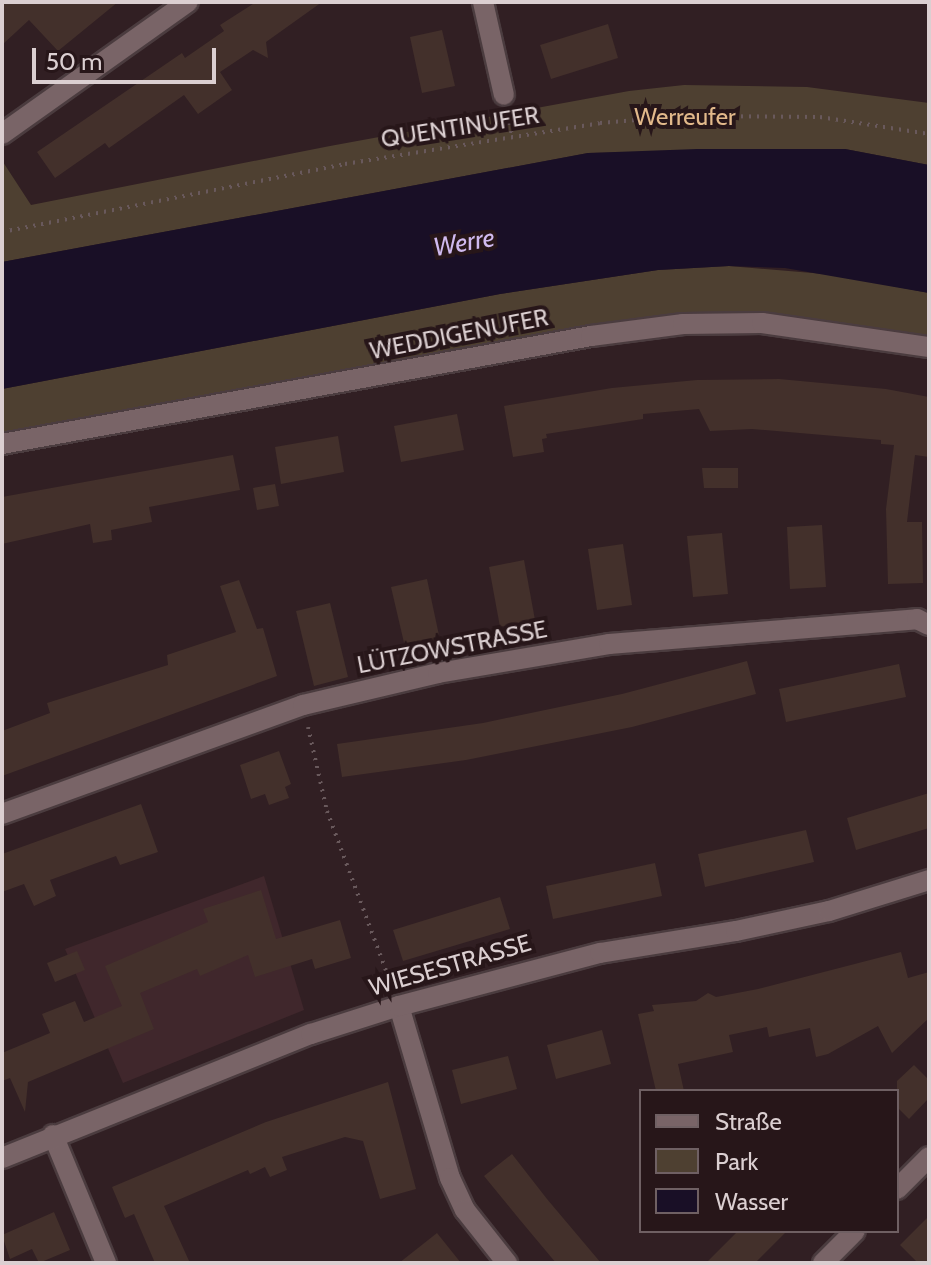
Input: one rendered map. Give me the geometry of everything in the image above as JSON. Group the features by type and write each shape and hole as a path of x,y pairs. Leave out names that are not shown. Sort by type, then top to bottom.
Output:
{"street":[{"path":"2,134 188,2"},
{"path":"483,2 504,95"},
{"name":"WEDDIGENUFER","path":"2,444 591,336 683,324 762,323 929,347"},
{"name":"LÜTZOWSTRASSE","path":"2,814 303,705 438,673 609,644 917,619 929,625"},
{"name":"WIESESTRASSE","path":"2,1158 311,1034 399,1006 586,956 736,931 829,911 929,880"},
{"path":"399,1006 450,1178 465,1210 507,1263"},
{"path":"53,1135 106,1263"},
{"path":"899,1187 929,1157"},
{"path":"823,1263 853,1233"}],"path":[{"name":"QUENTINUFER","path":"2,232 345,164 600,123 685,116 820,117 929,134"},
{"path":"303,705 327,811 399,1006"}],"shaded area":[{"path":"264,876 304,1010 123,1083 65,949"}],"green space":[{"name":"Werreufer","path":"684,85 807,87 929,103 929,165 845,149 588,153 2,262 3,162 31,205 629,91"},
{"path":"729,266 836,275 929,293 929,338 781,315 722,316 2,436 2,389 500,294 658,270"}],"water":[{"name":"Werre","path":"845,149 929,165 929,293 785,268 729,266 658,270 500,294 2,389 2,262 588,153"}],"building":[{"path":"2,2 118,2 58,51 29,20 2,45"},
{"path":"256,2 322,2 266,42 268,58 253,50 220,72 232,90 198,114 184,95 109,148 105,143 55,178 37,152 182,53 185,58 224,31 220,25"},
{"path":"608,24 618,58 551,79 540,45"},
{"path":"442,30 455,86 422,93 410,37"},
{"path":"779,379 886,389 929,397 929,457 915,455 907,522 922,522 923,583 888,584 886,509 894,445 881,444 881,440 752,429 710,431 699,409 643,414 643,419 546,434 547,438 542,439 544,452 513,457 504,406 612,388 697,380"},
{"path":"457,414 464,450 401,462 394,426"},
{"path":"338,436 344,472 281,484 275,447"},
{"path":"233,455 240,490 149,507 152,522 111,530 112,540 93,543 90,524 2,544 2,497"},
{"path":"702,468 738,468 738,488 704,488"},
{"path":"275,484 279,506 257,510 253,488"},
{"path":"822,525 826,587 790,589 787,527"},
{"path":"722,533 728,594 693,597 687,536"},
{"path":"623,544 632,605 597,610 588,549"},
{"path":"524,560 535,620 500,627 489,567"},
{"path":"427,579 440,640 405,647 391,587"},
{"path":"239,580 257,629 263,628 277,676 2,776 2,731 50,713 47,703 168,665 167,655 236,632 220,586"},
{"path":"330,603 348,677 314,686 296,611"},
{"path":"747,661 756,694 632,727 466,760 342,777 337,744 483,723 622,694"},
{"path":"899,664 906,697 786,722 779,689"},
{"path":"279,751 291,784 285,787 289,798 269,805 265,794 251,799 240,765"},
{"path":"929,793 929,828 856,850 847,818"},
{"path":"141,804 158,852 120,865 116,856 50,880 56,896 34,906 24,884 2,892 2,854"},
{"path":"806,830 814,862 705,887 698,854"},
{"path":"655,863 662,896 553,919 546,886"},
{"path":"261,890 276,939 340,920 351,958 315,969 312,959 255,977 248,955 200,976 197,969 140,993 154,1029 28,1082 25,1112 10,1078 2,1081 2,1053 50,1033 42,1014 75,1001 84,1022 122,1006 105,966 208,922 203,909"},
{"path":"500,897 510,929 403,961 393,930"},
{"path":"77,951 85,970 55,982 47,963"},
{"path":"901,952 908,978 929,972 929,1018 892,1053 878,1026 828,1054 816,1057 810,1028 769,1037 767,1027 729,1035 733,1052 678,1064 684,1089 656,1089 638,1014 654,1011 652,1005 696,1001 708,993 716,997"},
{"path":"602,1030 611,1064 556,1079 547,1045"},
{"path":"508,1056 517,1089 461,1104 452,1070"},
{"path":"914,1065 929,1080 929,1098 909,1119 899,1109 897,1081"},
{"path":"388,1082 416,1189 380,1199 363,1141 345,1137 282,1157 287,1170 270,1177 265,1167 250,1174 248,1170 164,1206 190,1263 155,1263 134,1214 125,1218 112,1187 266,1122"},
{"path":"512,1154 601,1263 556,1263 484,1176"},
{"path":"54,1212 70,1250 39,1263 32,1249 10,1259 2,1235"},
{"path":"929,1216 929,1263 918,1263 900,1245"},
{"path":"437,1233 461,1263 399,1263"},
{"path":"736,1233 785,1233 755,1263 706,1263"}]}
